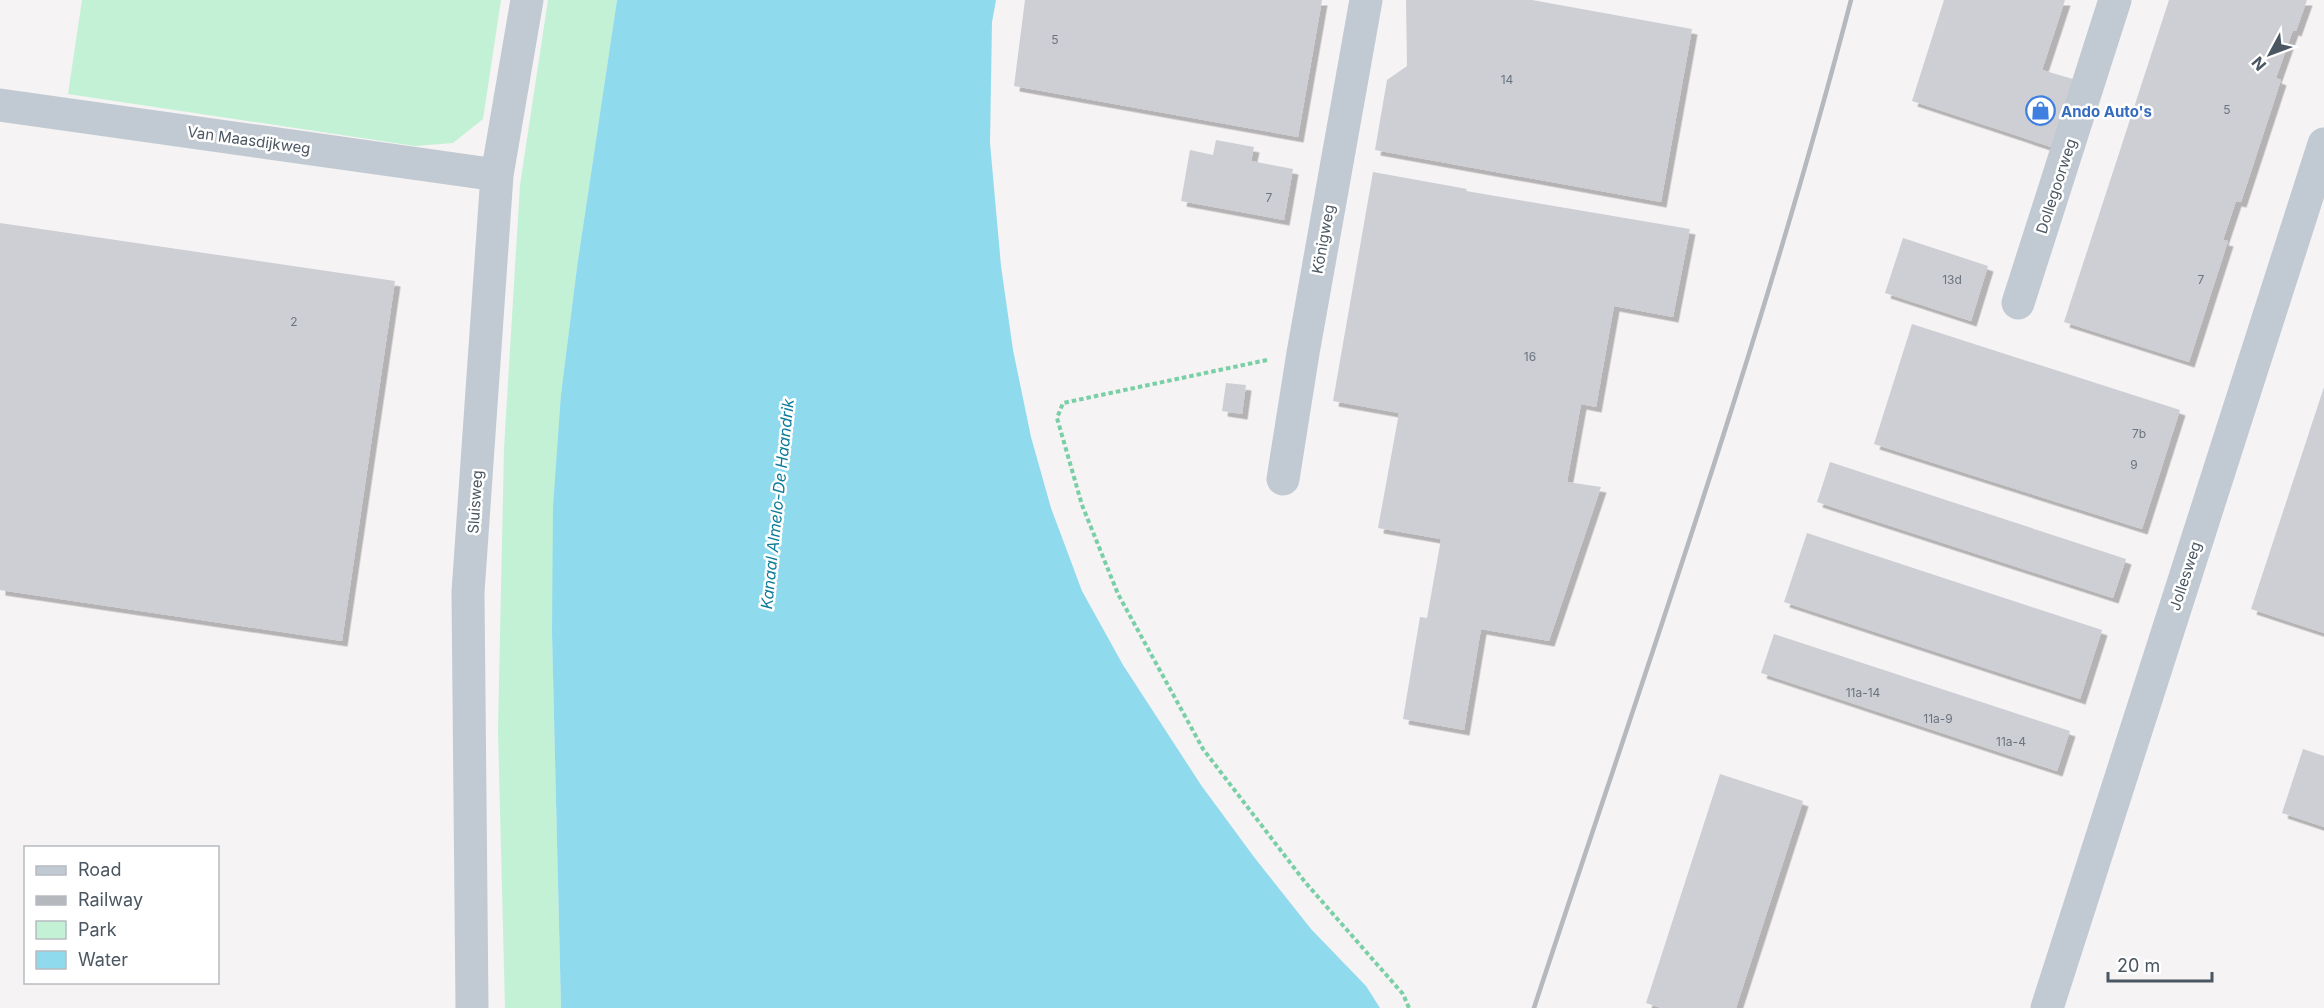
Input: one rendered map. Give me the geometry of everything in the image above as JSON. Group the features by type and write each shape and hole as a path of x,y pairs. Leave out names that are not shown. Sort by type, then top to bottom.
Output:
{"street":[{"name":"Sluisweg","path":"472,1008 468,592 497,175 527,0"},
{"name":"Königweg","path":"1283,479 1303,352 1366,0"},
{"name":"Dollegoorweg","path":"2018,303 2115,0"},
{"name":"Van Maasdijkweg","path":"0,105 497,175"},
{"name":"Jollesweg","path":"2047,1008 2324,144"}],"path":[{"path":"1303,352 1063,403 1057,418 1082,505 1118,594 1203,749 1305,882 1403,994 1409,1008"}],"green space":[{"path":"82,0 501,0 483,119 453,143 415,146 68,94"},
{"path":"548,0 617,0 577,267 561,394 552,633 561,1008 505,1008 498,730 504,449 520,185"}],"water":[{"name":"Kanaal Almelo-De Haandrik","path":"617,0 996,0 992,22 990,143 1001,266 1013,350 1031,437 1051,508 1082,591 1123,665 1201,785 1311,929 1366,986 1380,1008 561,1008 552,633 553,507 561,394 577,267"}],"building":[{"path":"1025,0 1322,0 1298,137 1014,86"},
{"path":"1406,0 1532,0 1692,29 1661,202 1375,150 1387,80 1407,66"},
{"path":"1944,0 2065,0 2042,70 2073,79 2051,147 1912,101"},
{"path":"2169,0 2307,0 2296,31 2293,30 2276,78 2281,80 2241,202 2236,201 2223,240 2228,241 2189,362 2064,322"},
{"path":"1216,140 1254,147 1251,161 1293,169 1284,220 1181,201 1190,150 1213,155"},
{"path":"1373,172 1467,189 1466,191 1690,229 1673,317 1614,306 1596,407 1581,404 1567,482 1601,487 1549,641 1481,629 1464,730 1403,719 1420,617 1427,618 1441,539 1378,528 1399,413 1333,401"},
{"path":"0,223 395,281 342,641 0,590"},
{"path":"1903,238 1988,266 1971,321 1885,293"},
{"path":"1912,324 2180,410 2142,529 1874,444"},
{"path":"1226,383 1246,385 1242,414 1222,411"},
{"path":"2324,387 2324,633 2251,609"},
{"path":"1830,462 2126,559 2113,598 1817,502"},
{"path":"1807,533 2102,630 2080,699 1784,602"},
{"path":"1774,634 2070,731 2057,771 1761,673"},
{"path":"2303,749 2324,756 2324,827 2282,813"},
{"path":"1720,774 1803,801 1736,1008 1661,1008 1646,1003"}],"railway":[{"path":"1534,1008 1741,381 1816,128 1851,0"}],"place":[{"name":"Ando Auto's","path":"2040,111"}]}
